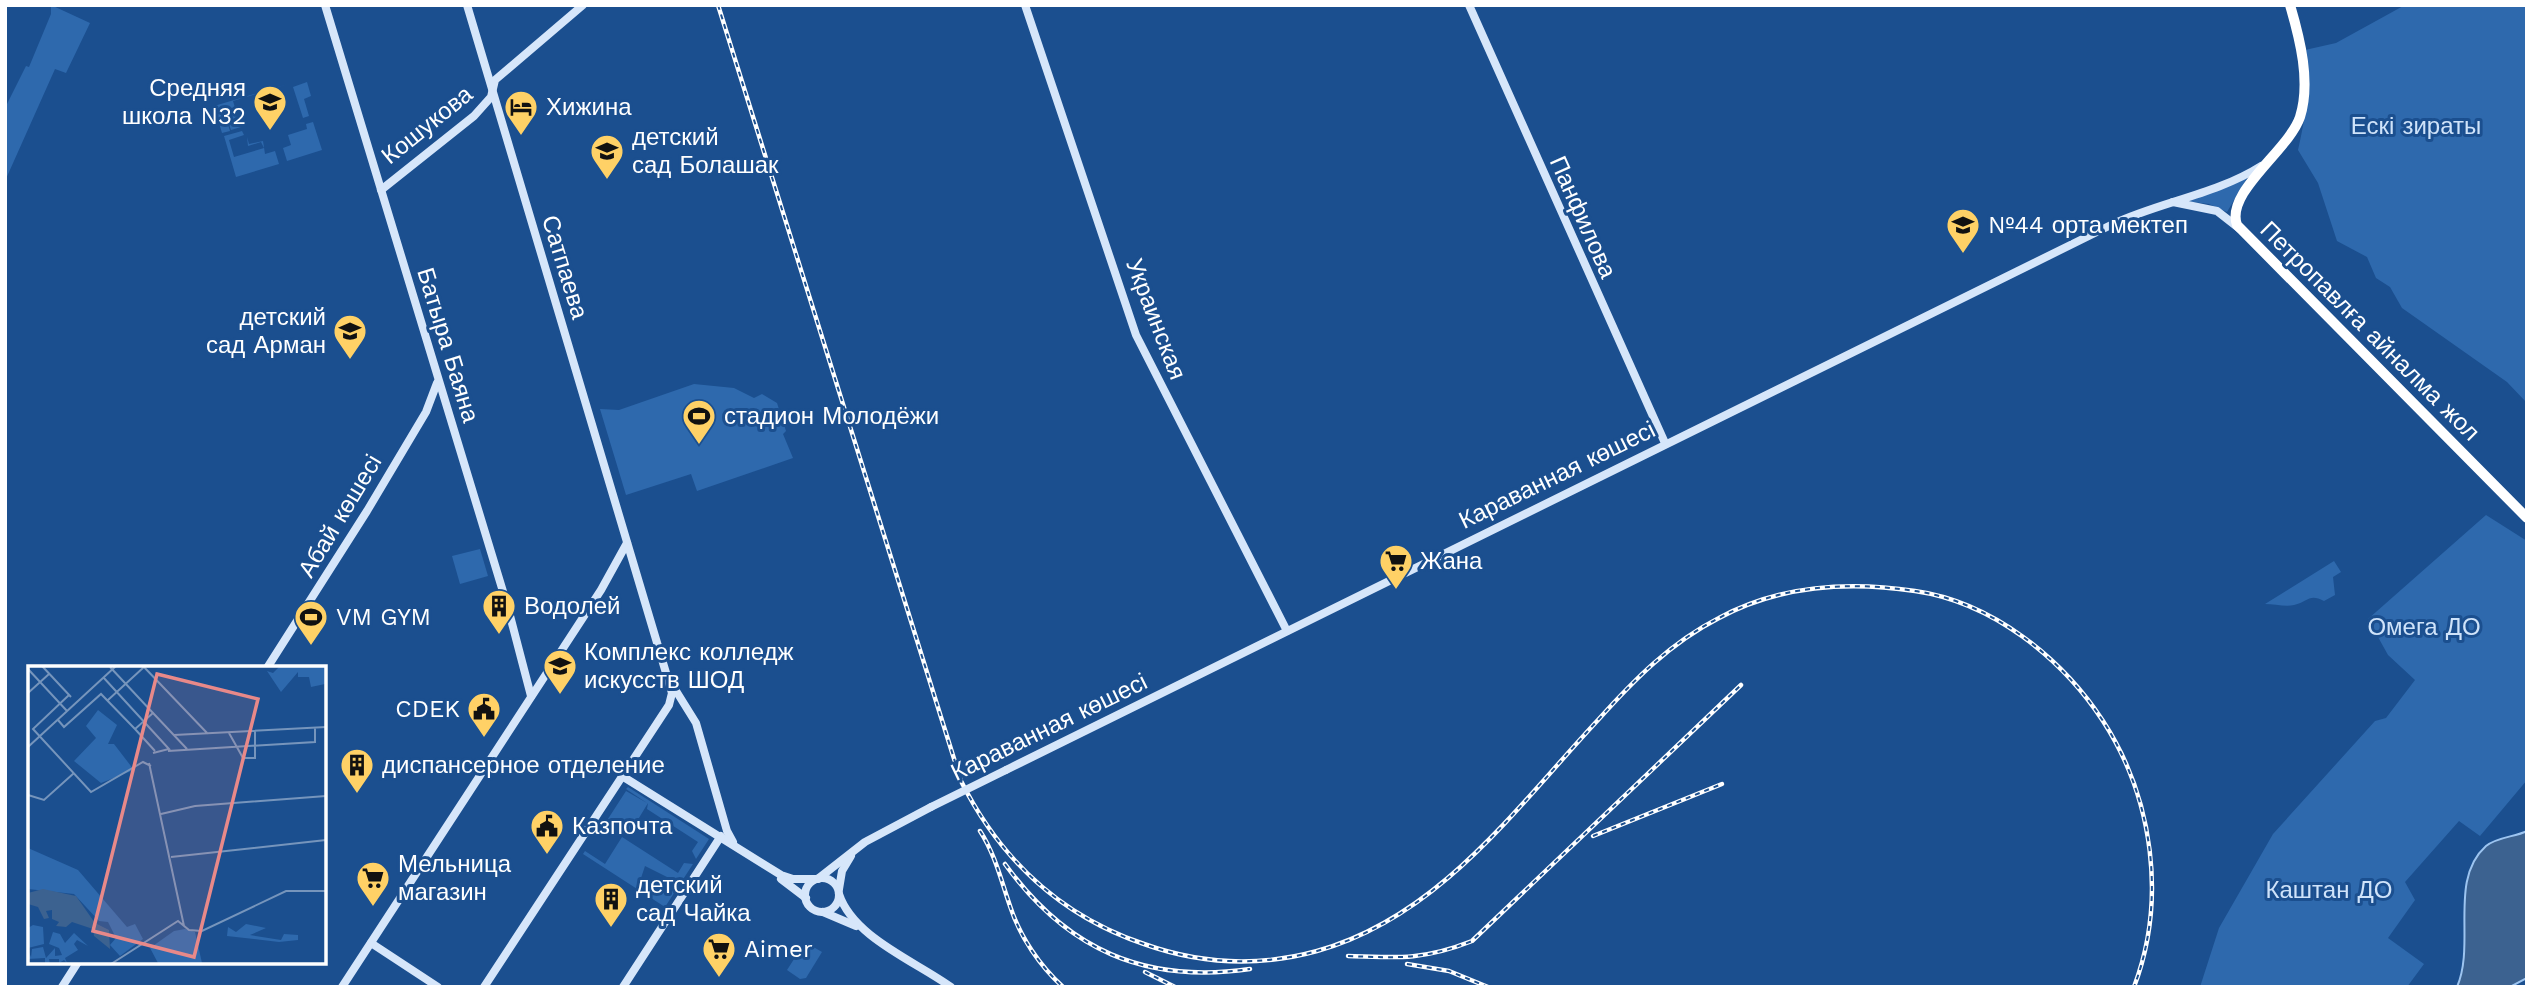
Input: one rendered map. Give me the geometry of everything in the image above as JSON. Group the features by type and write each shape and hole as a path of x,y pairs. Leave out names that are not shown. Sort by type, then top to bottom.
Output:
{"highway":[{"name":"Петропавлға айналма жол","path":"2290,5 2303,68 2303,102 2297,125 2237,203 2234,214 2240,230 2527,519"}],"street":[{"name":"Батыра Баяна","path":"325,5 531,696"},
{"name":"Сатпаева","path":"467,5 670,680"},
{"name":"Кошукова","path":"381,190 390,180 474,116 492,96 492,86 583,5"},
{"name":"Украинская","path":"1025,5 1136,335 1287,631"},
{"name":"Панфилова","path":"1469,5 1665,443"},
{"path":"484,106 493,103 499,109"},
{"path":"474,116 491,111 505,130"},
{"name":"Караванная көшесі","path":"818,878 866,842 931,807 1665,443 2113,224 2246,175 2272,158"},
{"path":"377,177 382,183 390,180"},
{"path":"2170,202 2217,211 2240,230"},
{"name":"Абай көшесі","path":"268,666 323,582 426,412 438,380"},
{"path":"426,412 432,405 439,404 448,414"},
{"path":"342,987 620,559 627,540"},
{"path":"527,677 534,683 543,679"},
{"path":"670,680 692,713 725,829 733,842 744,852"},
{"path":"484,987 669,705 672,693 670,680"},
{"path":"669,705 680,704 692,713"},
{"path":"622,776 785,882 806,898 812,908 862,929 951,987"},
{"path":"710,832 725,829"},
{"path":"623,987 725,829"},
{"path":"719,839 785,877 831,880 847,913 862,929"},
{"name":"Караванная көшесі","path":"839,893 843,869 866,842"},
{"path":"806,898 807,887 818,878"},
{"path":"822,911 833,908 839,893"},
{"path":"371,943 438,987"},
{"path":"62,987 77,964"}],"green space":[{"path":"51,5 90,23 66,73 55,69 5,181 5,108 26,66 29,67 51,14"},
{"name":"Ескі зираты","path":"2405,5 2527,5 2527,403 2507,382 2402,308 2390,287 2376,278 2367,257 2337,241 2318,183 2298,150 2307,100 2305,50 2336,43"},
{"path":"307,82 311,96 304,99 309,116 303,118 293,87"},
{"path":"288,84 233,101 241,127 231,130 222,105 230,131 222,133 214,106"},
{"path":"313,122 322,150 287,161 283,148 291,145 288,135 307,129 306,124"},
{"path":"242,131 244,135 229,140 234,157 264,148 261,142 248,146 247,137 249,144 263,141 265,154 275,151 279,164 236,177 224,136"},
{"path":"2247,178 2227,212 2209,204 2185,201"},
{"name":"стадион Молодёжи","path":"694,384 734,388 754,398 762,394 777,403 786,431 783,434 793,458 697,491 691,474 626,495 600,409 619,410"},
{"name":"Каштан ДО","path":"2486,515 2527,541 2527,780 2480,836 2459,821 2405,882 2415,900 2388,938 2424,964 2407,987 2200,987 2219,928 2273,834 2375,721 2386,718 2415,680 2388,655 2368,619"},
{"path":"480,549 488,576 460,584 452,556"},
{"path":"2334,561 2341,572 2333,577 2335,595 2324,601 2312,598 2291,606 2265,604"},
{"path":"628,787 709,839 696,859 692,851 698,842 647,809 648,803 628,836 606,822 626,791 647,803 626,789"},
{"path":"622,837 678,873 684,863 693,864 665,907 583,854 585,851 605,864","holes":["645,866 669,878 665,888 641,878"]},
{"path":"805,942 822,952 806,978 800,979 787,970"}],"shaded area":[{"path":"2527,831 2527,978 2510,987 2457,987 2464,951 2465,894 2468,876 2475,860 2490,843"}],"railway":[{"path":"718,5 961,781 994,835 1014,859 1060,901 1086,918 1144,944 1208,959 1252,961 1295,956 1361,935 1401,913 1438,886 1472,856 1625,691 1684,639 1742,607 1790,592 1840,586 1890,588 1944,597 1998,620 2046,655 2067,676 2103,721 2134,783 2150,850 2150,920 2134,987"},
{"path":"1348,956 1425,955 1472,941 1741,685"},
{"path":"1593,836 1722,784"},
{"path":"980,831 994,858 1019,929 1046,970 1063,987"},
{"path":"1005,864 1029,894 1055,919 1082,939 1111,954 1143,965 1176,971 1250,969"},
{"path":"1407,964 1449,971 1488,987"},
{"path":"1145,972 1175,987"}],"place":[{"name":"Средняя школа N32","path":"270,132"},
{"name":"Хижина","path":"521,137"},
{"name":"детский сад Болашак","path":"607,181"},
{"name":"№44 орта мектеп","path":"1963,255"},
{"name":"детский сад Арман","path":"350,361"},
{"name":"стадион Молодёжи","path":"699,446"},
{"name":"Жана","path":"1396,591"},
{"name":"Водолей","path":"499,636"},
{"name":"VM GYM","path":"311,647"},
{"name":"Комплекс колледж искусств ШОД","path":"560,696"},
{"name":"CDEK","path":"484,739"},
{"name":"диспансерное отделение","path":"357,795"},
{"name":"Казпочта","path":"547,856"},
{"name":"Мельница магазин","path":"373,908"},
{"name":"детский сад Чайка","path":"611,929"},
{"name":"Aimer","path":"719,979"}],"park label":[{"name":"Омега ДО","path":"2424,627"}]}
